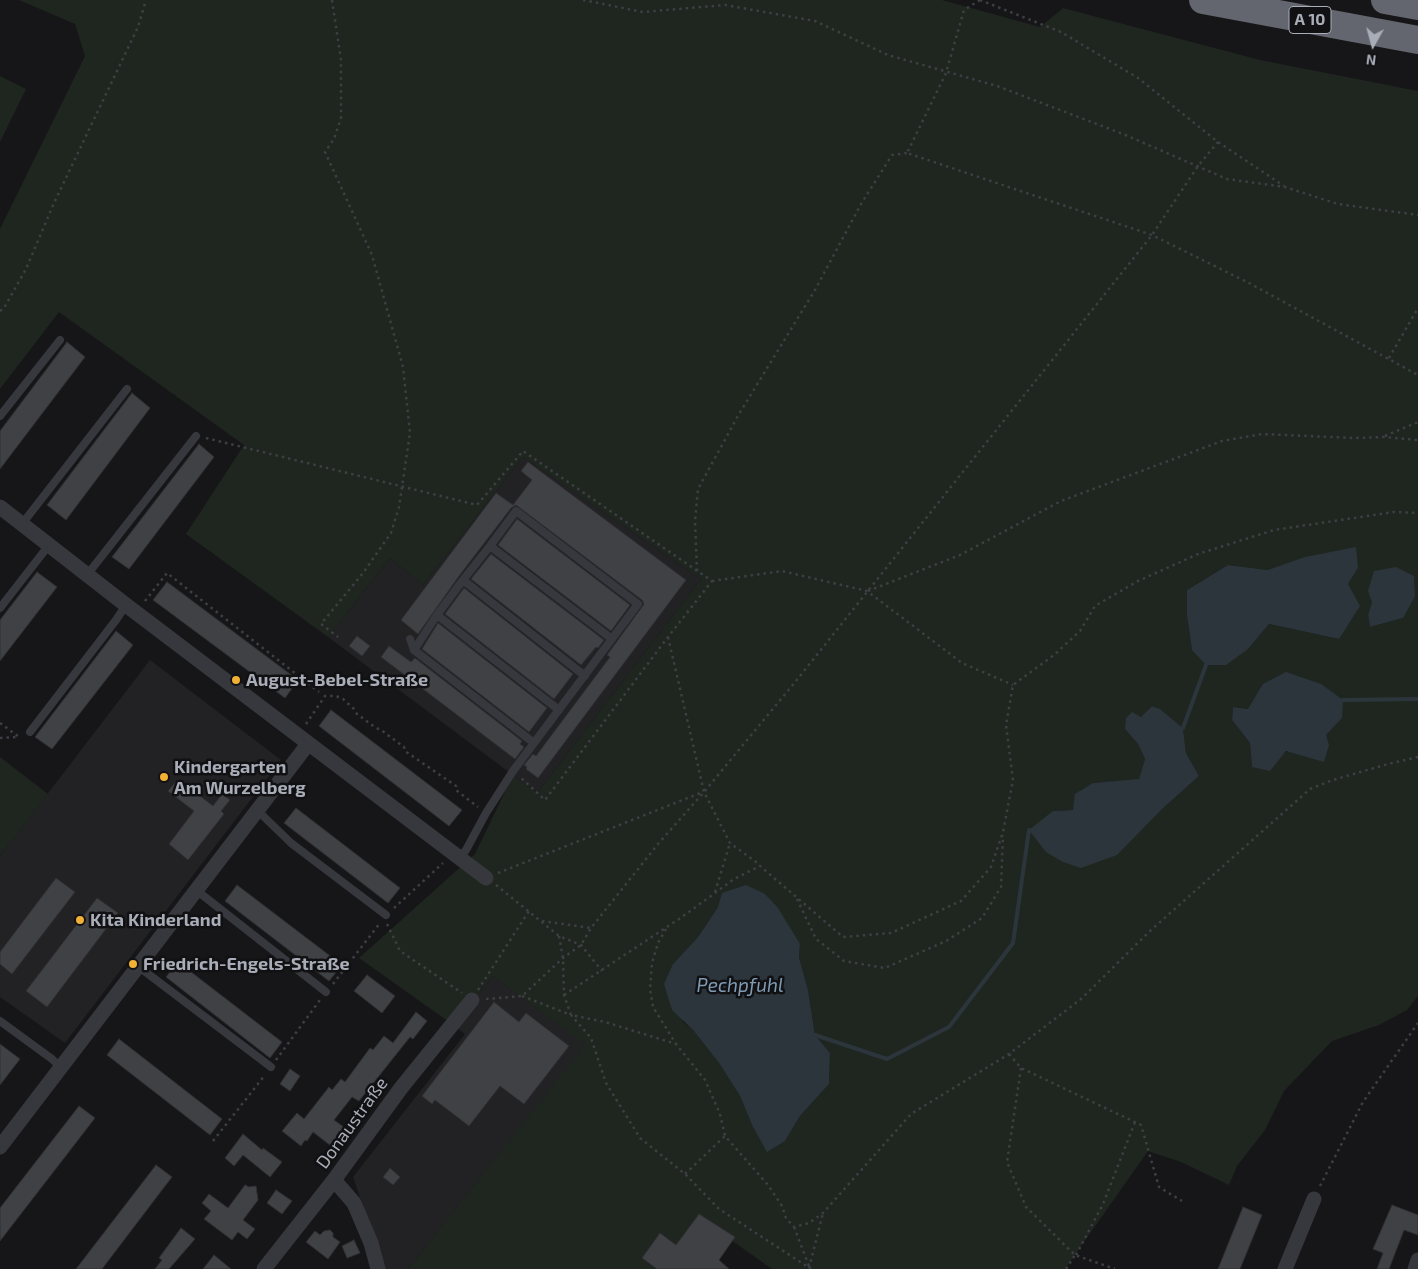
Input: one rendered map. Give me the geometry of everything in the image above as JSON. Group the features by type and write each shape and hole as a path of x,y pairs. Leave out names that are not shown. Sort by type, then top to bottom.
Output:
{"highway":[{"name":"A 10","path":"1203,0 1418,40"},
{"path":"1385,0 1418,6"}],"street":[{"path":"0,507 486,878"},
{"path":"0,1147 308,744"},
{"name":"Donaustraße","path":"264,1269 334,1180 406,1081 472,1000"},
{"path":"334,1180 354,1203 378,1269"},
{"path":"1285,1269 1314,1199"},
{"path":"1415,1269 1418,1260"}],"lane":[{"path":"0,416 60,340"},
{"path":"22,524 127,389"},
{"path":"87,575 196,436"},
{"path":"414,650 462,580 516,511 638,604 513,771 486,813 466,850 459,858"},
{"path":"0,608 50,545"},
{"path":"490,546 612,639"},
{"path":"462,580 585,676"},
{"path":"30,732 126,605"},
{"path":"438,616 558,710"},
{"path":"410,639 414,650 534,743"},
{"path":"258,811 291,843 386,915"},
{"path":"196,890 326,992"},
{"path":"139,967 271,1067"},
{"path":"0,1021 52,1059 61,1068"}],"path":[{"path":"0,311 4,308 26,269 54,203 138,27 146,0"},
{"path":"332,0 342,60 341,118 334,139 326,152 372,255 403,367 410,433 400,507 391,533 363,573 321,624 338,637"},
{"path":"583,0 643,12 725,5 815,21 888,55 997,86 1123,134 1227,179 1285,187 1338,204 1418,214"},
{"path":"907,153 946,73 964,10 980,0 1061,32 1138,78 1218,142 1285,187"},
{"path":"522,996 563,958 581,945 591,928 658,844 796,682 1152,235 1198,166 1218,142"},
{"path":"697,571 695,521 698,489 739,414 815,290 861,204 892,155 907,153 1152,235 1249,283 1389,358 1418,376"},
{"path":"1389,358 1418,308"},
{"path":"1384,437 1418,422"},
{"path":"867,591 960,555 1062,501 1222,441 1262,434 1354,438 1384,437 1418,440"},
{"path":"196,436 477,505 523,451 712,581 782,571 867,591 962,663 1013,685"},
{"path":"668,637 704,792 730,842 843,937 891,933 961,901 991,867 1003,832 1013,780 1006,725 1013,685 1054,656 1080,631 1095,606 1138,581 1198,554 1274,530 1394,512 1418,512"},
{"path":"145,601 167,573 319,692"},
{"path":"513,771 545,800 712,581"},
{"path":"305,726 325,696 336,696 354,709 357,714 404,747 405,751 456,786 456,790 486,813"},
{"path":"0,723 19,737"},
{"path":"0,738 19,737 30,732"},
{"path":"794,1227 809,1222 823,1213 911,1114 1009,1054 1081,999 1152,930 1310,789 1333,780 1418,757"},
{"path":"486,878 704,792"},
{"path":"796,897 816,939 844,961 885,968 946,941 982,918 1001,887 1003,832"},
{"path":"714,893 730,842"},
{"path":"564,995 666,928 734,878 760,866"},
{"path":"486,878 559,936 581,945 602,971"},
{"path":"472,1000 529,912"},
{"path":"386,915 386,921 400,951 472,1000 522,996 571,1015 605,1022 676,1044"},
{"path":"541,920 591,928"},
{"path":"666,928 658,943 652,963 650,989 653,1007 676,1044 705,1080 720,1114 725,1136 768,1185 782,1206 786,1218 794,1227 810,1268"},
{"path":"559,936 563,958 564,995 571,1015 591,1038 606,1083 640,1138 686,1174 718,1209 810,1268"},
{"path":"1314,1199 1362,1102 1418,1023"},
{"path":"1009,1054 1021,1068 1141,1125 1159,1186 1182,1201"},
{"path":"1021,1068 1007,1162 1026,1207 1075,1255 1115,1269"},
{"path":"1066,1269 1103,1204 1135,1122"},
{"path":"686,1174 725,1136"},
{"path":"810,1268 823,1213"}],"shaded area":[{"path":"19,0 942,0 1040,27 1063,8 1260,60 1418,91 1418,996 1407,1010 1379,1025 1332,1041 1284,1091 1265,1130 1237,1166 1229,1185 1181,1162 1148,1151 1065,1269 772,1269 697,1216 660,1269 408,1269 585,1045 493,976 452,1024 359,958 475,854 513,775 537,793 701,579 523,457 423,585 390,558 328,637 186,534 244,445 59,312 0,389 0,229 85,56 75,24","holes":["1228,565 1268,570 1358,568 1348,584 1339,639 1269,624 1248,649 1192,650 1187,616 1187,590","1372,602 1403,618 1370,627 1368,615","1152,706 1160,709 1183,728 1186,753 1199,776 1160,811 1053,811 1073,810 1093,783 1139,780 1145,759 1138,744 1125,729 1145,714","1233,707 1342,718 1325,735 1252,767 1250,743 1232,720","718,907 800,944 799,957 808,990 815,1035 830,1053 829,1084 800,1116 785,1141 752,1125 740,1096 719,1063 693,1030 683,1022 673,964 698,937"]},
{"path":"0,76 26,89 0,142"},
{"path":"523,457 701,579 537,793 328,637 390,558 423,585"},
{"path":"150,660 281,760 65,1043 0,997 0,856"},
{"path":"0,757 48,794 0,856"},
{"path":"493,976 586,1045 408,1269 385,1269 353,1177 465,1034 452,1024"}],"water":[{"path":"1356,547 1358,568 1348,584 1360,606 1339,639 1269,624 1248,649 1226,665 1206,665 1192,650 1187,616 1187,590 1228,565 1268,570 1305,557"},
{"path":"1396,567 1414,576 1415,596 1403,618 1370,627 1368,615 1372,602 1368,591 1374,571"},
{"path":"1286,672 1321,684 1343,700 1342,718 1326,735 1329,745 1324,762 1286,751 1270,771 1252,767 1250,743 1232,720 1233,707 1248,709 1263,684"},
{"path":"1152,706 1160,709 1183,728 1186,753 1199,776 1160,811 1117,855 1081,868 1063,862 1046,852 1029,830 1053,811 1073,810 1075,794 1093,783 1139,779 1145,759 1138,744 1125,729 1126,718 1132,712 1141,717"},
{"name":"Pechpfuhl","path":"746,885 765,894 778,908 800,944 799,957 808,990 815,1035 830,1053 829,1084 800,1116 785,1141 767,1152 752,1125 740,1096 719,1063 693,1030 672,1010 664,984 673,964 698,937 718,907 722,893"}],"building":[{"path":"67,342 85,357 0,469 0,431"},
{"path":"132,393 150,408 66,520 47,505"},
{"path":"199,444 214,457 129,569 112,557"},
{"path":"528,462 686,580 538,778 526,769 527,767 524,765 533,754 536,756 610,657 607,655 644,604 642,600 516,505 511,508 459,576 418,634 401,620 496,493 513,505 532,480 521,471"},
{"path":"517,519 630,605 611,631 498,545"},
{"path":"491,554 604,640 581,665 471,579"},
{"path":"37,572 57,587 0,661 0,620"},
{"path":"167,582 298,680 285,698 153,600"},
{"path":"464,588 573,674 554,699 445,614"},
{"path":"438,623 547,708 529,732 422,649"},
{"path":"116,631 133,645 52,749 35,737"},
{"path":"357,636 370,646 362,656 349,646"},
{"path":"389,646 411,662 415,658 522,741 520,744 524,747 515,759 381,657"},
{"path":"331,710 462,810 449,826 319,726"},
{"path":"178,779 213,806 222,794 230,800 221,811 224,814 188,860 169,844 194,811 168,791"},
{"path":"296,808 400,888 388,903 284,823"},
{"path":"56,878 75,892 12,974 0,964 0,952"},
{"path":"237,885 342,965 329,981 225,901"},
{"path":"97,898 118,913 47,1007 26,991"},
{"path":"178,962 282,1042 270,1058 166,977"},
{"path":"367,975 395,996 382,1013 354,991"},
{"path":"494,1002 519,1022 526,1013 569,1046 524,1104 500,1086 469,1126 435,1100 432,1104 422,1096"},
{"path":"416,1012 427,1021 413,1039 410,1037 359,1101 352,1097 334,1120 349,1131 335,1149 313,1132 301,1146 282,1131 297,1113 304,1119 329,1087 332,1090 341,1079 345,1082 370,1048 373,1050 384,1036 393,1043"},
{"path":"119,1039 222,1119 210,1135 107,1055"},
{"path":"0,1044 20,1059 0,1085"},
{"path":"290,1069 300,1076 290,1091 280,1084"},
{"path":"79,1106 95,1118 0,1241 0,1208"},
{"path":"243,1134 262,1150 263,1148 282,1162 270,1177 243,1155 234,1166 225,1158"},
{"path":"156,1165 172,1177 102,1269 76,1269"},
{"path":"390,1168 400,1177 393,1185 383,1177"},
{"path":"245,1185 249,1187 256,1186 258,1200 243,1220 255,1229 247,1239 238,1232 232,1240 204,1219 211,1211 202,1203 209,1194 228,1208"},
{"path":"276,1190 292,1201 282,1214 267,1203"},
{"path":"1392,1205 1418,1215 1418,1235 1404,1230 1389,1269 1377,1269 1383,1253 1373,1249"},
{"path":"1243,1207 1262,1215 1240,1269 1218,1269"},
{"path":"699,1214 735,1237 719,1260 729,1269 657,1269 642,1258 660,1233 676,1245"},
{"path":"181,1228 195,1239 169,1269 155,1269 162,1260 159,1258"},
{"path":"330,1230 333,1233 333,1237 340,1242 328,1259 306,1242 315,1231 320,1235 324,1231"},
{"path":"354,1240 360,1253 347,1258 342,1246"},
{"path":"214,1255 231,1269 203,1269"}],"waterway":[{"path":"1183,728 1206,665"},
{"path":"1343,700 1418,699"},
{"path":"815,1035 887,1059 949,1027 1013,943 1029,830"}],"place":[{"name":"August-Bebel-Straße","path":"236,680"},
{"name":"Kindergarten Am Wurzelberg","path":"164,777"},
{"name":"Kita Kinderland","path":"80,920"},
{"name":"Friedrich-Engels-Straße","path":"133,964"}]}
